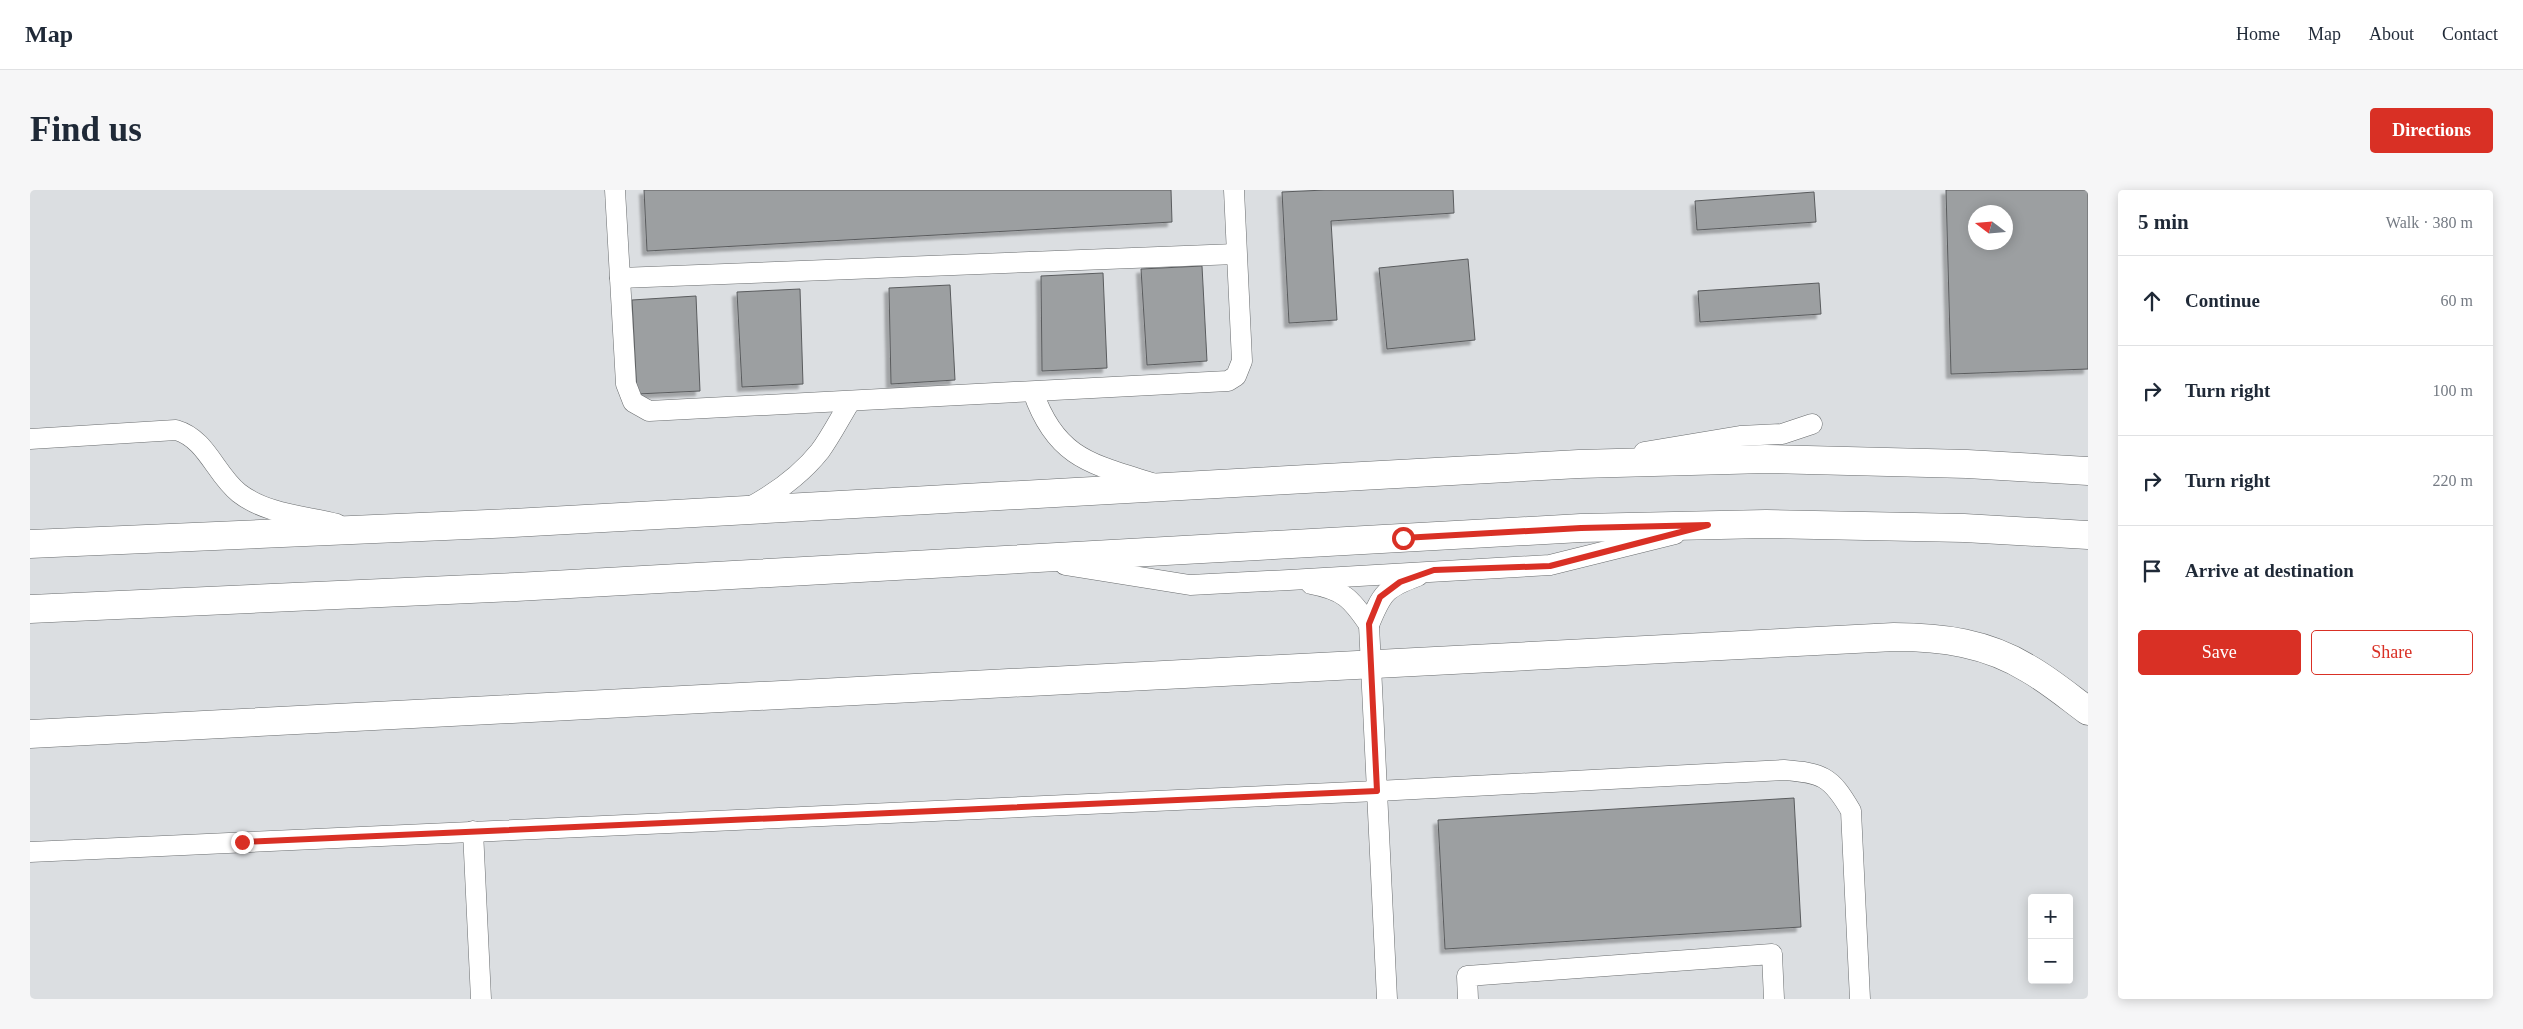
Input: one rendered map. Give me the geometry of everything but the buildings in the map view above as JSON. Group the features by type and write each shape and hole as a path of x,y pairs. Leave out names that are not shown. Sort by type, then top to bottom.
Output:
{"street":[{"path":"30,544 742,511 1579,464 1766,459 1967,464 2088,471"},
{"path":"30,609 526,586 1581,528 1766,524 1964,528 2088,535"},
{"path":"30,734 1931,637 1966,642 1999,653 2030,669 2088,711"}],"lane":[{"path":"615,190 626,384 633,402 641,408 654,411 1228,381 1236,376 1242,361 1234,190"},
{"path":"620,278 1236,254"},
{"path":"1033,392 1044,420 1057,438 1069,450 1084,460 1100,467 1163,487"},
{"path":"742,511 772,495 799,475 820,450 850,402"},
{"path":"1579,464 1740,436 1782,434 1812,424"},
{"path":"30,439 176,430 194,438 228,483 252,502 266,508 361,529"},
{"path":"1025,558 1190,585 1434,570 1550,566 1708,525"},
{"path":"1388,999 1369,624 1380,597 1400,582 1434,570"},
{"path":"1289,580 1330,587 1354,601 1369,624"},
{"path":"30,852 1377,791 1784,770 1815,773 1838,788 1850,811 1860,999"},
{"path":"473,831 481,999"},
{"path":"1468,999 1467,976 1772,954 1774,999"}],"route":[{"path":"242,842 1377,791 1369,624 1380,597 1400,582 1434,570 1550,566 1708,525 1581,528 1403,538"}]}
